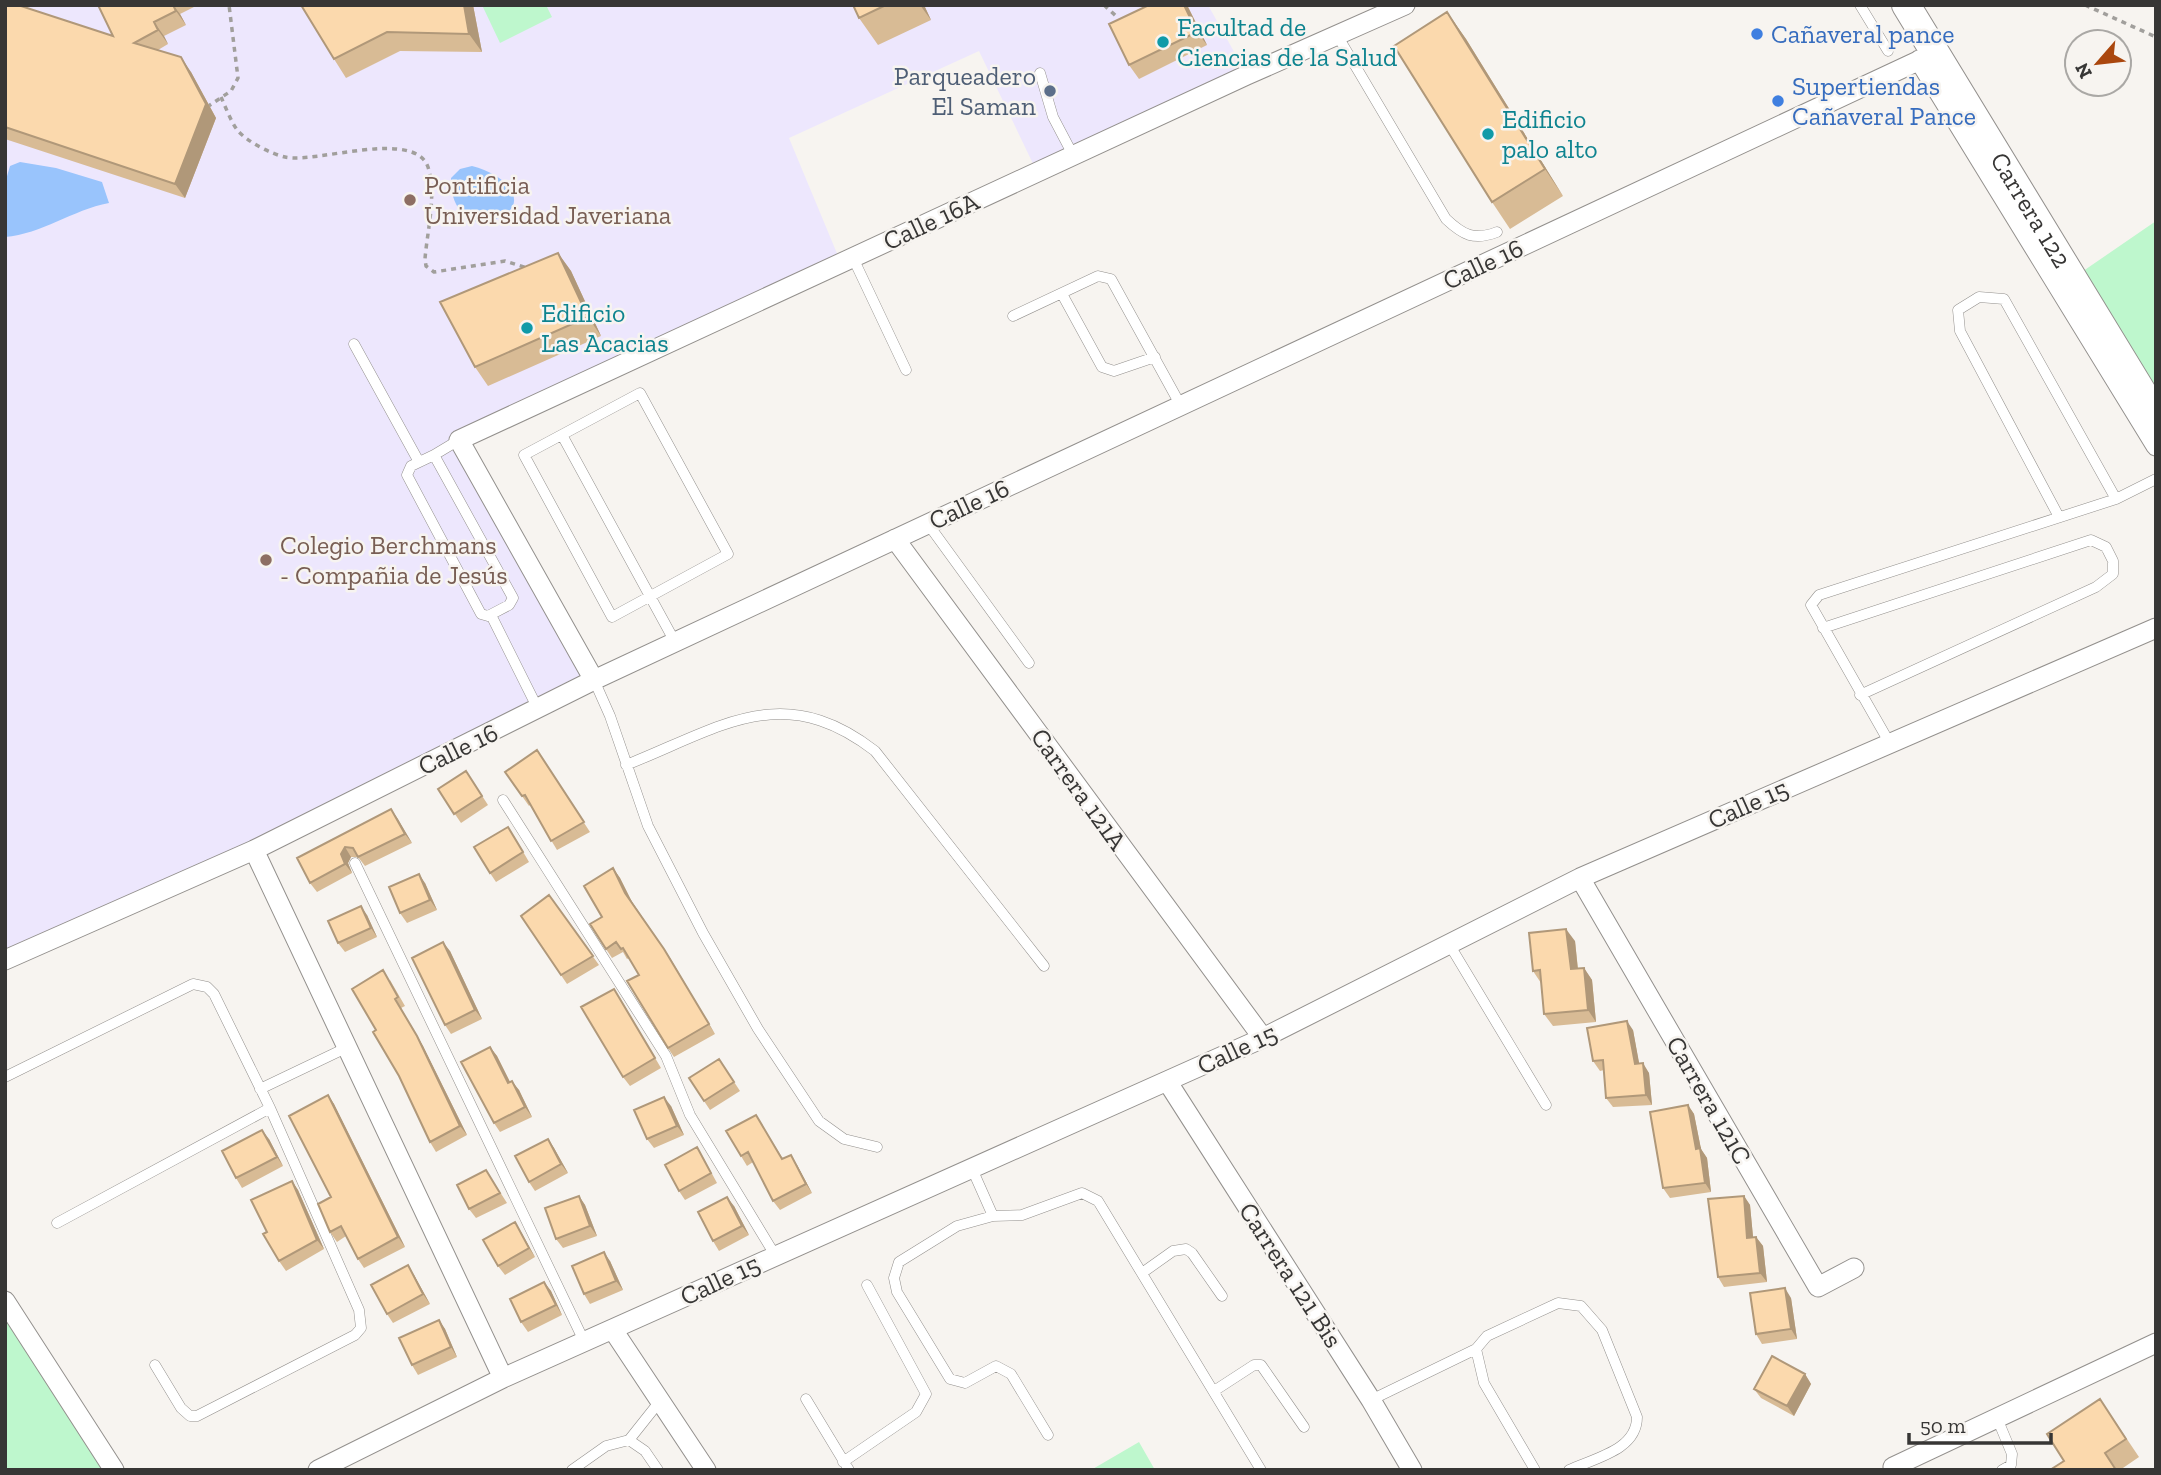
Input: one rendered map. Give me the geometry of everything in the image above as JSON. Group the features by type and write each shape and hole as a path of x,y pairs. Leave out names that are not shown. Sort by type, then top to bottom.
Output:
{"street":[{"name":"Calle 16A","path":"459,440 1073,155 1405,5"},
{"name":"Carrera 122","path":"1906,5 1927,57 2156,446"},
{"name":"Carrera 122","path":"1927,57 2156,415"},
{"name":"Calle 16","path":"5,960 254,850 593,680 1927,57"},
{"path":"459,440 593,680"},
{"name":"Carrera 121A","path":"894,539 1263,1038"},
{"name":"Calle 15","path":"318,1470 503,1378 775,1255 973,1171 1263,1038 1580,878 2156,628"},
{"path":"254,850 503,1378"},
{"name":"Carrera 121C","path":"1580,878 1818,1287 1854,1268"},
{"name":"Carrera 121 Bis","path":"1167,1081 1371,1400 1412,1470"},
{"path":"5,1301 114,1470"},
{"path":"613,1330 706,1470"},
{"path":"1891,1469 2156,1343"}],"lane":[{"path":"1860,5 1888,51"},
{"path":"1337,35 1446,219 1461,233 1474,238 1497,232"},
{"path":"1040,73 1053,117 1073,155"},
{"path":"853,258 906,370"},
{"path":"1013,316 1098,276 1111,279 1181,405"},
{"path":"1062,293 1102,367 1114,371 1155,357"},
{"path":"2059,517 1960,331 1958,310 1979,297 2004,299 2116,499"},
{"path":"354,344 419,462"},
{"path":"640,393 728,554 650,596 612,617 524,455 640,393"},
{"path":"562,435 675,642"},
{"path":"434,455 513,598 509,605 491,615 481,614 410,483 408,470 459,440"},
{"path":"1889,742 1811,605 1819,596 2116,499 2156,479"},
{"path":"928,524 1030,663"},
{"path":"1823,628 2091,540 2106,547 2113,561 2113,574 2096,587 1860,695"},
{"path":"491,615 538,709"},
{"path":"593,680 610,716 654,838 703,933 758,1029 819,1121 844,1139 877,1147"},
{"path":"626,765 759,713 787,712 810,716 848,731 874,751 1044,966"},
{"path":"503,800 666,1056 690,1115 775,1255"},
{"path":"355,863 584,1341"},
{"path":"1449,944 1546,1105"},
{"path":"5,1077 193,984 201,984 214,994 270,1108 359,1310 361,1328 355,1335 197,1416 190,1416 181,1408 155,1365"},
{"path":"261,1089 348,1047"},
{"path":"57,1223 270,1108"},
{"path":"973,1171 993,1216"},
{"path":"1048,1435 1012,1374 1004,1369 996,1366 965,1383 950,1379 897,1292 894,1278 899,1262 957,1226 993,1216 1022,1215 1082,1193 1098,1201 1261,1470"},
{"path":"1142,1273 1173,1251 1186,1249 1192,1253 1222,1296"},
{"path":"806,1399 846,1466 916,1412 926,1395 867,1285"},
{"path":"1371,1400 1476,1349 1486,1336 1558,1303 1581,1306 1602,1330 1637,1417 1637,1432 1628,1443 1569,1470"},
{"path":"1476,1349 1484,1383 1535,1470"},
{"path":"1213,1391 1254,1365 1261,1365 1304,1427"},
{"path":"572,1470 606,1446 629,1440 660,1401"},
{"path":"1997,1418 2012,1454 2011,1465 2002,1470"},
{"path":"629,1440 645,1451 658,1470"}],"path":[{"path":"204,109 231,91 238,78 229,5"},
{"path":"1104,5 1116,16"},
{"path":"2085,5 2156,37"},
{"path":"220,97 238,131 263,148 286,158 403,148 420,158 428,166 430,190 425,259 426,265 435,272 505,261 522,264 531,271"}],"shaded area":[{"path":"5,5 1208,5 1247,75 1037,172 979,51 789,138 841,263 459,440 594,680 5,960"}],"green space":[{"path":"482,5 546,5 552,17 500,43"},
{"path":"2156,221 2156,415 2073,278"},
{"path":"5,1301 114,1470 5,1470"},
{"path":"1139,1442 1155,1470 1091,1470"}],"water":[{"path":"20,162 56,168 102,182 109,203 32,231 5,237 5,183 10,166"},
{"path":"472,166 499,178 508,186 514,203 509,211 498,218 480,223 461,211 452,194 451,178 460,169"}],"building":[{"path":"5,5 18,5 113,36 98,5 173,5 176,11 154,22 158,30 134,43 181,57 206,104 175,184 5,127"},
{"path":"301,5 464,5 469,34 387,32 334,59"},
{"path":"853,5 886,5 859,18"},
{"name":"Facultad de Ciencias de la Salud","path":"1149,5 1184,5 1197,32 1129,65 1109,24"},
{"name":"Edificio palo alto","path":"1447,12 1545,169 1492,202 1394,46"},
{"name":"Edificio Las Acacias","path":"558,253 588,317 475,367 440,302"},
{"path":"537,750 584,822 551,841 525,795 522,796 505,772"},
{"path":"466,771 482,796 454,814 438,789"},
{"path":"391,809 405,834 358,857 353,848 345,847 341,854 345,864 310,883 297,858"},
{"path":"508,827 523,852 490,873 474,847"},
{"path":"613,868 625,893 664,949 709,1024 668,1048 627,981 639,975 623,948 616,942 606,949 590,924 602,917 584,886"},
{"path":"419,874 430,900 400,913 389,887"},
{"path":"549,895 593,956 561,975 521,916"},
{"path":"361,906 371,928 338,943 328,921"},
{"path":"1566,929 1571,969 1584,968 1588,1010 1544,1014 1540,970 1533,971 1529,933"},
{"path":"443,942 475,1010 445,1025 412,958"},
{"path":"383,970 460,1126 430,1142 399,1076 373,1032 376,1030 352,989"},
{"path":"614,989 655,1058 623,1077 581,1007"},
{"path":"1627,1021 1635,1064 1643,1063 1646,1095 1606,1098 1603,1060 1593,1061 1587,1028"},
{"path":"490,1047 508,1083 512,1081 525,1107 494,1123 461,1062"},
{"path":"719,1059 734,1082 704,1101 689,1078"},
{"path":"328,1095 398,1237 358,1259 341,1226 330,1232 318,1204 331,1197 289,1116"},
{"path":"664,1097 677,1126 647,1139 634,1110"},
{"path":"1688,1105 1696,1149 1700,1148 1705,1183 1663,1188 1650,1112"},
{"path":"756,1115 782,1159 791,1155 806,1184 773,1201 748,1152 741,1156 726,1131"},
{"path":"262,1130 277,1157 236,1178 222,1151"},
{"path":"548,1139 561,1164 529,1182 515,1156"},
{"path":"697,1147 711,1173 679,1191 665,1165"},
{"path":"486,1170 500,1193 469,1209 457,1185"},
{"path":"292,1181 317,1240 279,1261 263,1234 267,1232 251,1200"},
{"path":"579,1196 590,1226 556,1239 545,1208"},
{"path":"1744,1196 1747,1238 1756,1237 1760,1273 1718,1277 1708,1199"},
{"path":"727,1197 742,1226 713,1241 698,1212"},
{"path":"515,1222 529,1248 498,1266 483,1240"},
{"path":"604,1252 616,1281 584,1294 572,1266"},
{"path":"408,1265 423,1294 387,1314 371,1285"},
{"path":"544,1282 556,1305 521,1322 510,1299"},
{"path":"1785,1288 1791,1329 1756,1334 1750,1293"},
{"path":"439,1320 451,1347 412,1365 399,1338"},
{"path":"1772,1356 1805,1374 1787,1406 1754,1389"},
{"path":"2100,1399 2126,1439 2105,1453 2116,1470 2050,1470 2064,1461 2047,1434"}],"place":[{"name":"Cañaveral pance","path":"1757,34"},
{"name":"Facultad de Ciencias de la Salud","path":"1163,42"},
{"name":"Parqueadero El Saman","path":"1050,91"},
{"name":"Supertiendas Cañaveral Pance","path":"1778,101"},
{"name":"Edificio palo alto","path":"1488,134"},
{"name":"Pontificia Universidad Javeriana","path":"410,200"},
{"name":"Edificio Las Acacias","path":"527,328"},
{"name":"Colegio Berchmans - Compañia de Jesús","path":"266,560"}]}
